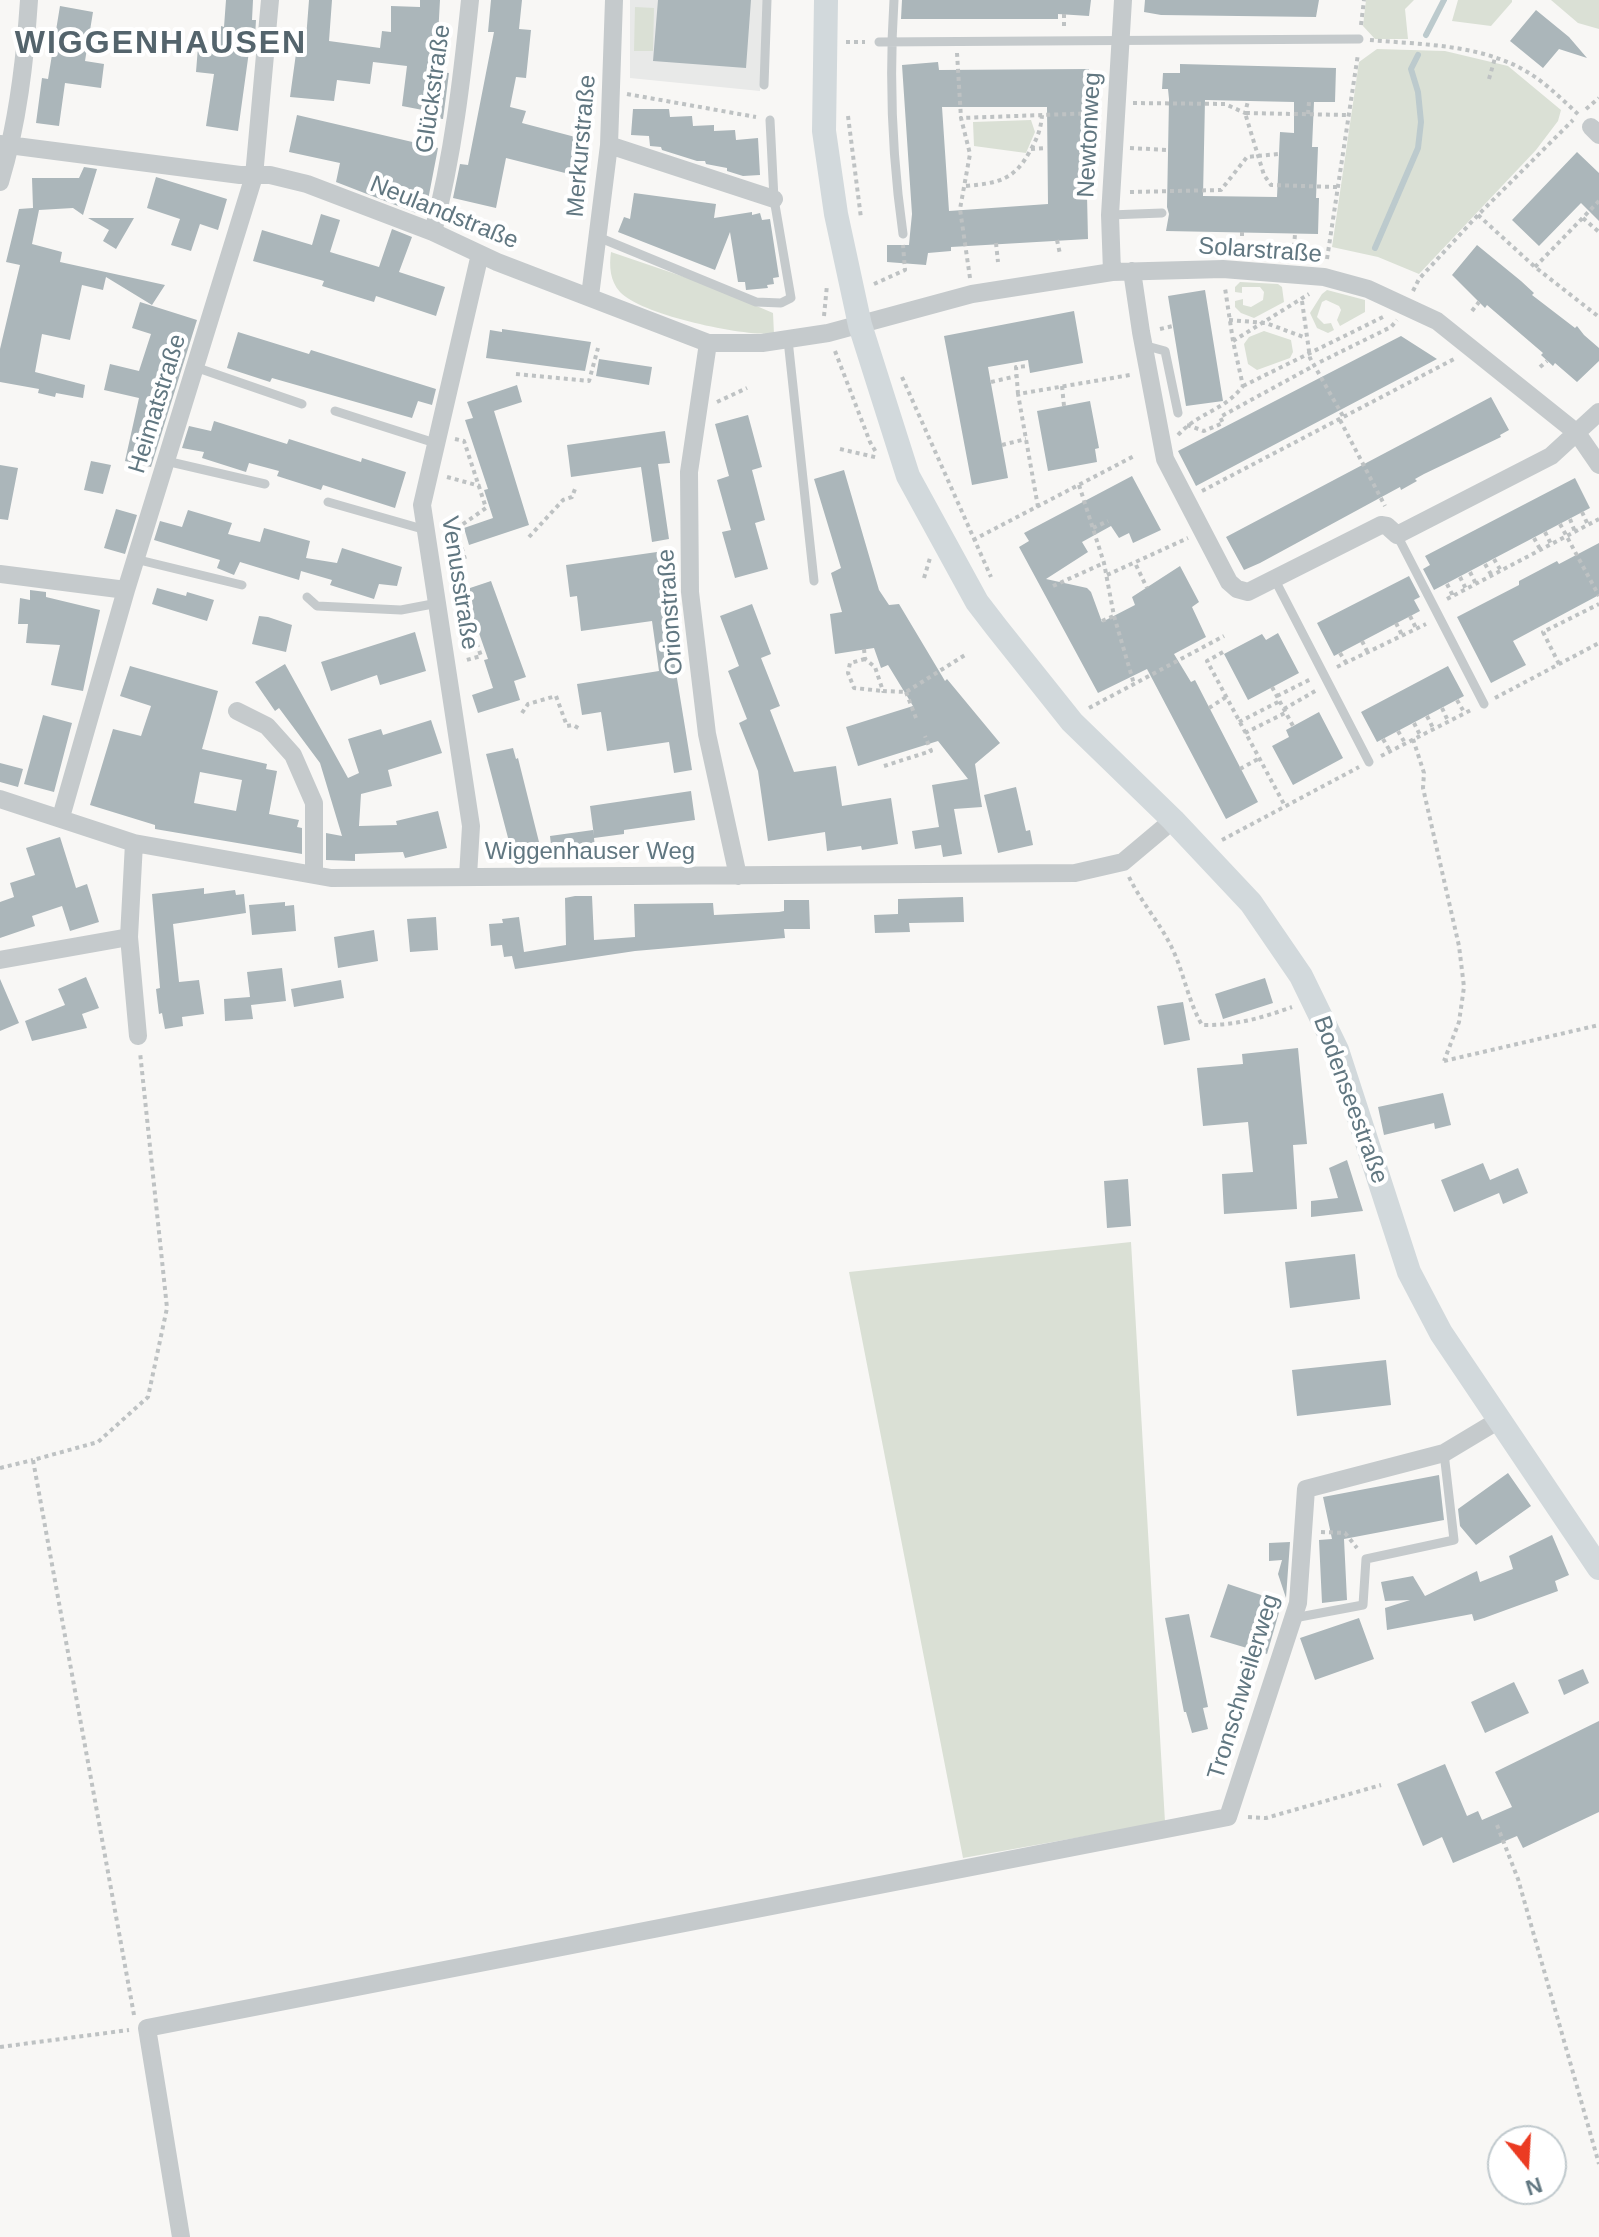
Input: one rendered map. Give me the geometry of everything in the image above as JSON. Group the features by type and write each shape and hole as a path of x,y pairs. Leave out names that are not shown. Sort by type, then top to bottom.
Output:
{"main road":[{"name":"Bodenseestraße","path":"826,0 824,131 836,214 860,325 908,476 977,602 1072,722 1173,820 1251,903 1301,976 1341,1062 1409,1272 1441,1333 1599,1568"}],"street":[{"path":"0,182 27,35 29,0"},
{"name":"Heimatstraße","path":"61,817 135,559 254,176 270,0"},
{"name":"Glückstraße","path":"433,232 443,195 461,87 470,0"},
{"name":"Merkurstraße","path":"590,296 609,145 614,0"},
{"name":"Newtonweg","path":"1112,272 1110,215 1123,0"},
{"name":"Neulandstraße","path":"6,144 254,176 270,175 307,184 708,343 788,340 860,325"},
{"path":"609,145 774,199"},
{"name":"Venusstraße","path":"468,876 471,826 422,505 480,254"},
{"name":"Solarstraße","path":"860,325 972,294 1112,272 1223,269 1324,277 1368,289 1437,321 1577,433 1599,465"},
{"path":"1132,271 1165,459 1229,582 1237,589 1248,592 1381,525 1397,535 1551,456 1599,412"},
{"name":"Orionstraße","path":"708,343 689,472 690,592 707,734 738,876"},
{"path":"0,574 126,590"},
{"path":"237,711 267,726 293,755 314,803 314,875"},
{"name":"Wiggenhauser Weg","path":"0,799 134,843 331,878 1075,873 1123,862 1173,820"},
{"path":"134,843 129,937 138,1036"},
{"path":"0,960 129,937"},
{"name":"Tronschweilerweg","path":"1228,1817 1298,1603 1306,1489 1444,1453 1499,1420"},
{"path":"181,2237 147,2028 1228,1817"}],"lane":[{"path":"764,85 767,0"},
{"path":"894,0 891,42 894,167 903,234"},
{"path":"879,42 1359,39"},
{"path":"598,237 756,302 781,303 791,298 774,199 770,120"},
{"path":"1110,215 1162,213"},
{"path":"788,340 814,581"},
{"path":"1143,345 1165,351 1178,413"},
{"path":"195,367 302,404"},
{"path":"335,411 436,438"},
{"path":"166,461 265,484"},
{"path":"328,502 426,530"},
{"path":"1397,535 1484,704"},
{"path":"135,559 242,585"},
{"path":"1275,580 1369,762"},
{"path":"307,597 317,606 401,610 439,607"},
{"path":"1294,1618 1363,1605 1366,1559 1454,1540 1444,1453"}],"path":[{"path":"1328,250 1364,0"},
{"path":"845,28 846,56"},
{"path":"1359,39 1464,49 1495,58 1537,78 1590,126"},
{"path":"956,41 961,118 970,154 960,209 970,285"},
{"path":"1489,79 1495,58"},
{"path":"613,91 770,120"},
{"path":"1248,101 1245,113 1264,175 1271,185 1337,187"},
{"path":"961,118 1042,115 1066,110 1188,102 1225,104 1245,113 1349,115"},
{"path":"1308,114 1309,102"},
{"path":"977,116 978,107"},
{"path":"1014,107 1014,116"},
{"path":"847,113 862,219"},
{"path":"966,186 994,183 1015,174 1041,129 1042,115"},
{"path":"1406,305 1419,279 1560,130 1590,126"},
{"path":"1031,149 1047,148"},
{"path":"1114,148 1168,150"},
{"path":"1112,192 1190,193 1221,190 1247,157 1279,154"},
{"path":"1535,267 1599,201"},
{"path":"1478,215 1535,267 1599,317"},
{"path":"1583,218 1599,232"},
{"path":"1242,232 1242,245"},
{"path":"871,271 874,286 905,270 903,234"},
{"path":"1294,247 1295,234"},
{"path":"1057,240 1060,254"},
{"path":"996,243 998,262"},
{"path":"1223,269 1229,320 1243,386"},
{"path":"1233,341 1302,301 1324,277"},
{"path":"1302,301 1309,352 1318,364 1387,509"},
{"path":"1472,311 1479,302"},
{"path":"1171,443 1187,425 1232,401 1243,386 1388,314 1399,317 1391,327 1220,417 1223,423 1204,431 1187,425"},
{"path":"1229,320 1266,323 1306,338"},
{"path":"1332,341 1338,353"},
{"path":"516,374 589,381 598,348"},
{"path":"835,349 879,458 840,449"},
{"path":"1186,500 1474,349"},
{"path":"1540,367 1547,361"},
{"path":"1029,366 1016,367 1038,507"},
{"path":"1018,394 1148,373"},
{"path":"901,376 991,578"},
{"path":"991,382 1017,376"},
{"path":"1391,384 1394,392"},
{"path":"1062,386 1064,406"},
{"path":"697,412 747,388"},
{"path":"436,438 464,441 486,508 456,529 465,559"},
{"path":"1002,445 1026,439"},
{"path":"1263,452 1267,458"},
{"path":"973,540 1136,455"},
{"path":"428,472 480,486"},
{"path":"1079,485 1104,563 1114,616 1134,684"},
{"path":"529,537 563,500 572,497 575,489"},
{"path":"1582,512 1588,525"},
{"path":"1570,519 1575,532"},
{"path":"1434,606 1599,519"},
{"path":"1093,528 1108,521"},
{"path":"1560,524 1599,596"},
{"path":"1107,575 1202,532"},
{"path":"1545,532 1551,544"},
{"path":"1534,538 1540,549"},
{"path":"924,578 931,551 938,563"},
{"path":"1494,559 1501,571"},
{"path":"1053,586 1104,563"},
{"path":"1136,564 1147,588"},
{"path":"1485,564 1492,576"},
{"path":"1059,571 1065,580"},
{"path":"1470,572 1476,584"},
{"path":"1460,577 1466,589"},
{"path":"1447,584 1454,596"},
{"path":"439,607 463,604 481,656 448,666"},
{"path":"1559,664 1543,632 1599,604"},
{"path":"1102,621 1114,616"},
{"path":"1410,616 1417,629"},
{"path":"1239,722 1324,672 1347,664 1439,618"},
{"path":"1396,623 1402,635"},
{"path":"1083,712 1224,636"},
{"path":"1362,641 1368,653"},
{"path":"1217,842 1599,643"},
{"path":"864,649 865,659"},
{"path":"1223,652 1207,661 1285,806"},
{"path":"1340,653 1347,664"},
{"path":"883,691 877,666 865,659 850,663 848,673 854,688 883,691 906,692 965,655"},
{"path":"1272,687 1293,726"},
{"path":"1245,733 1316,691"},
{"path":"906,692 916,718"},
{"path":"522,713 528,704 556,696 567,726 580,729"},
{"path":"1209,708 1226,697"},
{"path":"1457,700 1464,712"},
{"path":"1442,708 1448,721"},
{"path":"1427,716 1433,728"},
{"path":"1414,723 1420,735"},
{"path":"1398,731 1405,743"},
{"path":"884,766 931,751 925,736"},
{"path":"1383,739 1390,751"},
{"path":"1413,739 1424,773 1423,788 1459,946 1464,987 1459,1022 1444,1061 1599,1025"},
{"path":"1240,769 1258,759"},
{"path":"1123,862 1141,900 1170,944 1185,977 1193,1010 1202,1025 1257,1020 1314,1001"},
{"path":"0,1468 98,1442 148,1397 167,1308 138,1036"},
{"path":"0,2047 137,2029 33,1460"},
{"path":"1303,1532 1345,1533 1366,1559"},
{"path":"1228,1817 1266,1818 1381,1785"},
{"path":"1497,1825 1518,1879 1599,2164"}],"shaded area":[{"path":"630,0 765,0 760,91 630,78"},
{"path":"1366,0 1414,0 1405,9 1408,39 1375,39 1363,26"},
{"path":"1458,0 1512,2 1491,26 1452,21"},
{"path":"1551,0 1599,0 1599,29 1578,23"},
{"path":"635,7 654,8 653,51 634,51"},
{"path":"1377,49 1445,51 1508,66 1561,110 1558,121 1536,150 1419,274 1378,257 1332,247 1359,62"},
{"path":"1031,120 1035,132 1026,153 974,146 973,122"},
{"path":"611,252 705,284 773,313 774,334 739,332 648,309 620,292 614,283 610,268"},
{"path":"1240,282 1278,284 1282,287 1284,302 1254,318 1241,313 1235,307 1235,301 1243,299 1243,305 1251,307 1263,300 1264,292 1260,287 1242,287 1242,293 1235,292"},
{"path":"1327,290 1365,300 1365,312 1340,326 1337,320 1341,310 1339,306 1326,300 1322,302 1317,317 1324,324 1331,323 1334,330 1328,333 1317,328 1310,313"},
{"path":"1264,331 1291,340 1293,352 1290,358 1257,370 1248,364 1244,344 1249,337"},
{"path":"1131,1242 1165,1822 963,1858 849,1272"}],"building":[{"path":"226,0 253,0 252,20 256,20 238,131 206,126 214,74 196,72 198,47 208,48 209,33 221,34 221,26 224,27"},
{"path":"309,0 332,0 329,41 380,48 382,31 391,32 391,6 420,7 420,0 440,0 438,72 449,73 443,119 427,117 428,111 402,106 407,66 373,62 370,84 337,80 334,101 290,97 298,39 306,39"},
{"path":"491,0 522,0 519,29 531,30 526,78 516,77 510,107 526,111 522,123 579,138 569,174 506,158 496,208 453,198 460,164 468,165 494,32 488,32"},
{"path":"658,0 751,0 746,68 653,61"},
{"path":"902,0 1091,0 1089,16 1058,14 1058,19 901,19"},
{"path":"1145,0 1319,0 1316,17 1161,15 1144,12"},
{"path":"60,6 93,12 85,61 104,64 101,88 65,83 59,126 36,123 42,78 48,79"},
{"path":"1536,10 1569,37 1587,58 1559,49 1543,68 1510,41"},
{"path":"938,62 939,70 1089,69 1089,107 1085,107 1088,239 951,247 951,251 928,253 926,265 887,262 887,245 909,245 912,214 902,65","holes":["942,107 1047,107 1048,204 949,211"]},
{"path":"1180,64 1336,68 1335,102 1314,102 1312,147 1318,147 1318,234 1166,231 1169,214 1169,99 1168,89 1162,89 1163,73 1180,73","holes":["1205,100 1294,102 1294,133 1280,132 1277,197 1203,196"]},
{"path":"633,109 669,109 670,117 692,116 693,126 714,125 714,131 735,130 736,140 758,138 760,175 743,176 727,171 727,168 650,146 649,136 631,135"},
{"path":"297,115 438,148 428,200 420,198 416,213 336,182 340,163 289,152"},
{"path":"1577,152 1599,173 1599,221 1581,203 1539,246 1512,220"},
{"path":"84,167 97,169 83,215 73,208 39,210 32,244 62,252 60,262 165,285 152,305 106,277 103,290 82,285 70,340 42,334 35,372 85,385 83,398 56,393 55,397 38,393 39,389 0,382 0,349 20,265 6,262 19,209 33,208 32,178 79,178"},
{"path":"156,177 227,199 218,230 200,224 191,251 171,245 180,219 147,208"},
{"path":"634,193 716,204 714,218 760,213 762,220 770,219 779,277 773,278 774,284 767,285 768,288 746,290 745,282 738,282 730,232 715,270 618,232 624,217 630,219"},
{"path":"321,214 340,220 330,252 379,267 392,229 412,237 399,272 445,287 436,316 376,296 374,302 322,286 324,281 253,261 262,230 312,245"},
{"path":"88,218 134,218 116,249 103,241 109,230"},
{"path":"1477,245 1521,281 1534,293 1532,295 1575,328 1577,326 1599,348 1599,361 1577,382 1555,363 1553,366 1541,355 1543,353 1487,305 1485,308 1452,275"},
{"path":"1205,290 1223,401 1186,406 1168,296"},
{"path":"140,302 197,320 151,467 125,461 139,398 104,390 110,364 139,371 151,334 132,328"},
{"path":"1074,311 1083,363 1030,373 1028,360 988,367 1008,478 972,485 944,336"},
{"path":"502,329 591,342 585,371 486,358 490,330 502,332"},
{"path":"238,332 309,354 311,350 436,389 432,405 418,401 412,418 227,368"},
{"path":"1401,336 1437,359 1196,486 1178,451"},
{"path":"599,359 652,367 649,385 596,376"},
{"path":"517,385 522,402 494,411 529,525 469,545 464,528 493,518 484,490 488,489 465,420 473,418 467,402"},
{"path":"1491,397 1509,430 1501,437 1424,474 1401,490 1400,487 1244,570 1226,537"},
{"path":"1090,401 1099,448 1095,449 1097,462 1048,471 1037,411"},
{"path":"748,415 762,467 752,470 765,520 755,523 768,569 735,578 722,532 731,530 717,480 729,476 715,424"},
{"path":"214,421 287,444 289,439 361,462 362,458 406,472 395,508 323,485 321,490 277,476 279,471 249,463 246,472 202,458 204,452 182,448 189,426 211,431"},
{"path":"665,431 670,463 658,464 669,539 652,542 641,467 571,477 567,445"},
{"path":"91,461 111,465 103,494 84,490"},
{"path":"0,465 18,468 8,520 0,519"},
{"path":"844,470 879,590 889,605 899,604 945,681 947,679 1000,743 975,764 982,807 954,809 962,854 943,857 941,845 915,849 912,831 939,827 932,785 968,779 938,741 858,766 846,727 913,706 888,665 881,668 874,648 835,654 830,614 842,612 831,573 841,568 814,479"},
{"path":"1132,476 1161,530 1133,543 1129,533 1119,538 1111,526 1082,542 1088,552 1046,579 1087,588 1102,622 1135,605 1132,597 1180,566 1199,602 1192,607 1206,637 1174,654 1191,682 1195,680 1258,802 1226,819 1147,669 1098,693 1019,547 1029,541 1024,533"},
{"path":"1575,478 1590,508 1434,590 1423,569 1430,565 1425,556"},
{"path":"116,509 137,515 125,554 104,548"},
{"path":"188,510 232,523 228,534 260,542 264,528 310,541 306,558 337,563 342,548 402,567 397,586 379,584 374,599 330,585 332,580 301,571 299,580 240,562 234,575 217,568 220,560 154,540 160,521 182,527"},
{"path":"1599,543 1599,595 1513,641 1526,665 1491,683 1457,617 1557,561 1559,564"},
{"path":"664,551 673,654 692,770 674,773 669,742 607,751 601,712 582,715 577,684 659,671 652,621 581,631 577,596 570,597 566,565"},
{"path":"1409,576 1420,597 1414,600 1420,611 1334,656 1317,623"},
{"path":"491,581 526,677 514,681 520,700 478,713 472,695 493,688 484,660 488,659 464,590"},
{"path":"157,588 214,600 207,621 152,604"},
{"path":"30,590 46,592 46,597 100,610 83,691 51,685 60,645 26,643 28,624 18,624 20,598 30,600"},
{"path":"752,604 771,654 761,658 780,706 770,710 794,772 836,766 842,806 891,798 898,844 862,850 861,846 827,851 825,832 768,841 758,771 739,723 747,719 728,671 739,666 720,616"},
{"path":"259,616 292,625 286,652 252,644"},
{"path":"415,632 426,671 380,685 377,675 331,691 321,662"},
{"path":"1278,633 1299,673 1248,700 1224,654 1262,634 1266,640"},
{"path":"285,664 348,778 359,773 348,739 381,729 383,735 431,720 442,753 388,770 392,786 361,794 359,826 397,825 396,821 438,811 447,848 405,858 403,852 355,854 355,861 326,860 326,833 342,836 320,763 279,708 275,711 255,682"},
{"path":"130,666 218,691 202,749 267,764 266,769 277,771 269,814 299,820 297,827 302,828 302,854 155,829 155,825 90,805 113,729 141,736 151,706 120,696","holes":["200,772 242,780 236,811 194,803"]},
{"path":"1448,666 1464,696 1377,742 1361,712"},
{"path":"1319,712 1343,758 1293,785 1272,746 1289,737 1286,730"},
{"path":"43,715 72,723 54,792 24,784"},
{"path":"513,748 540,846 512,853 486,754"},
{"path":"0,763 23,769 18,787 0,782"},
{"path":"1016,787 1026,831 1030,830 1033,845 998,853 984,795"},
{"path":"691,791 695,820 624,830 624,834 594,838 595,847 552,854 550,836 593,830 594,836 590,806"},
{"path":"60,837 76,888 87,884 99,922 70,931 62,906 32,916 35,926 0,938 0,902 14,897 10,883 35,875 26,848"},
{"path":"204,888 204,894 235,890 236,895 244,894 246,913 173,924 179,982 199,980 204,1014 182,1017 183,1026 165,1029 162,1013 159,1014 156,989 160,988 152,894"},
{"path":"592,896 594,940 635,937 634,904 713,903 714,915 779,912 784,911 784,900 809,900 810,929 784,929 785,938 635,951 515,969 512,956 504,957 502,945 491,946 489,924 519,917 524,952 566,945 565,898"},
{"path":"963,897 964,922 909,923 910,932 875,933 874,915 898,914 898,899"},
{"path":"285,902 285,906 294,905 296,931 252,935 249,905"},
{"path":"436,917 438,950 410,952 407,919"},
{"path":"374,930 378,961 338,968 334,937"},
{"path":"282,968 286,1001 251,1005 253,1019 225,1021 224,999 250,997 247,972"},
{"path":"86,977 99,1008 82,1014 87,1028 32,1041 25,1021 65,1005 58,989"},
{"path":"1265,978 1273,1003 1223,1019 1215,994"},
{"path":"0,979 19,1023 0,1031"},
{"path":"341,980 344,998 294,1007 291,989"},
{"path":"1183,1002 1190,1040 1164,1045 1157,1006"},
{"path":"1298,1048 1307,1144 1293,1145 1297,1209 1224,1214 1222,1174 1253,1172 1248,1122 1203,1126 1197,1068 1243,1064 1242,1054"},
{"path":"1443,1093 1451,1125 1435,1129 1434,1123 1384,1135 1378,1107"},
{"path":"1347,1160 1363,1211 1311,1217 1311,1201 1338,1198 1329,1168"},
{"path":"1483,1163 1490,1180 1518,1168 1528,1193 1503,1204 1499,1193 1454,1212 1441,1180"},
{"path":"1128,1179 1131,1226 1107,1228 1104,1181"},
{"path":"1355,1254 1360,1299 1290,1308 1285,1262"},
{"path":"1386,1360 1391,1405 1297,1416 1292,1370"},
{"path":"1508,1473 1531,1506 1476,1545 1460,1526 1458,1509"},
{"path":"1439,1475 1444,1520 1344,1539 1347,1600 1322,1603 1319,1540 1332,1539 1323,1497"},
{"path":"1552,1535 1569,1575 1555,1581 1558,1591 1474,1621 1472,1614 1387,1630 1385,1608 1410,1600 1385,1601 1381,1582 1413,1576 1425,1596 1477,1571 1480,1582 1513,1569 1509,1556"},
{"path":"1290,1542 1286,1598 1278,1574 1282,1560 1269,1561 1269,1543"},
{"path":"1228,1584 1282,1602 1267,1654 1210,1637"},
{"path":"1189,1614 1208,1707 1203,1708 1208,1729 1192,1733 1184,1712 1165,1618"},
{"path":"1359,1618 1374,1659 1315,1680 1300,1638"},
{"path":"1583,1669 1589,1683 1564,1695 1558,1680"},
{"path":"1514,1682 1529,1713 1485,1733 1471,1702"},
{"path":"1599,1721 1599,1812 1523,1848 1517,1836 1453,1863 1442,1837 1423,1846 1397,1784 1445,1764 1467,1816 1478,1811 1482,1820 1512,1807 1495,1772"}],"waterway":[{"path":"1426,35 1444,0"},
{"path":"1375,248 1418,148 1421,122 1418,92 1411,69 1418,55"}],"district":[{"name":"WIGGENHAUSEN","path":"161,44"}]}
